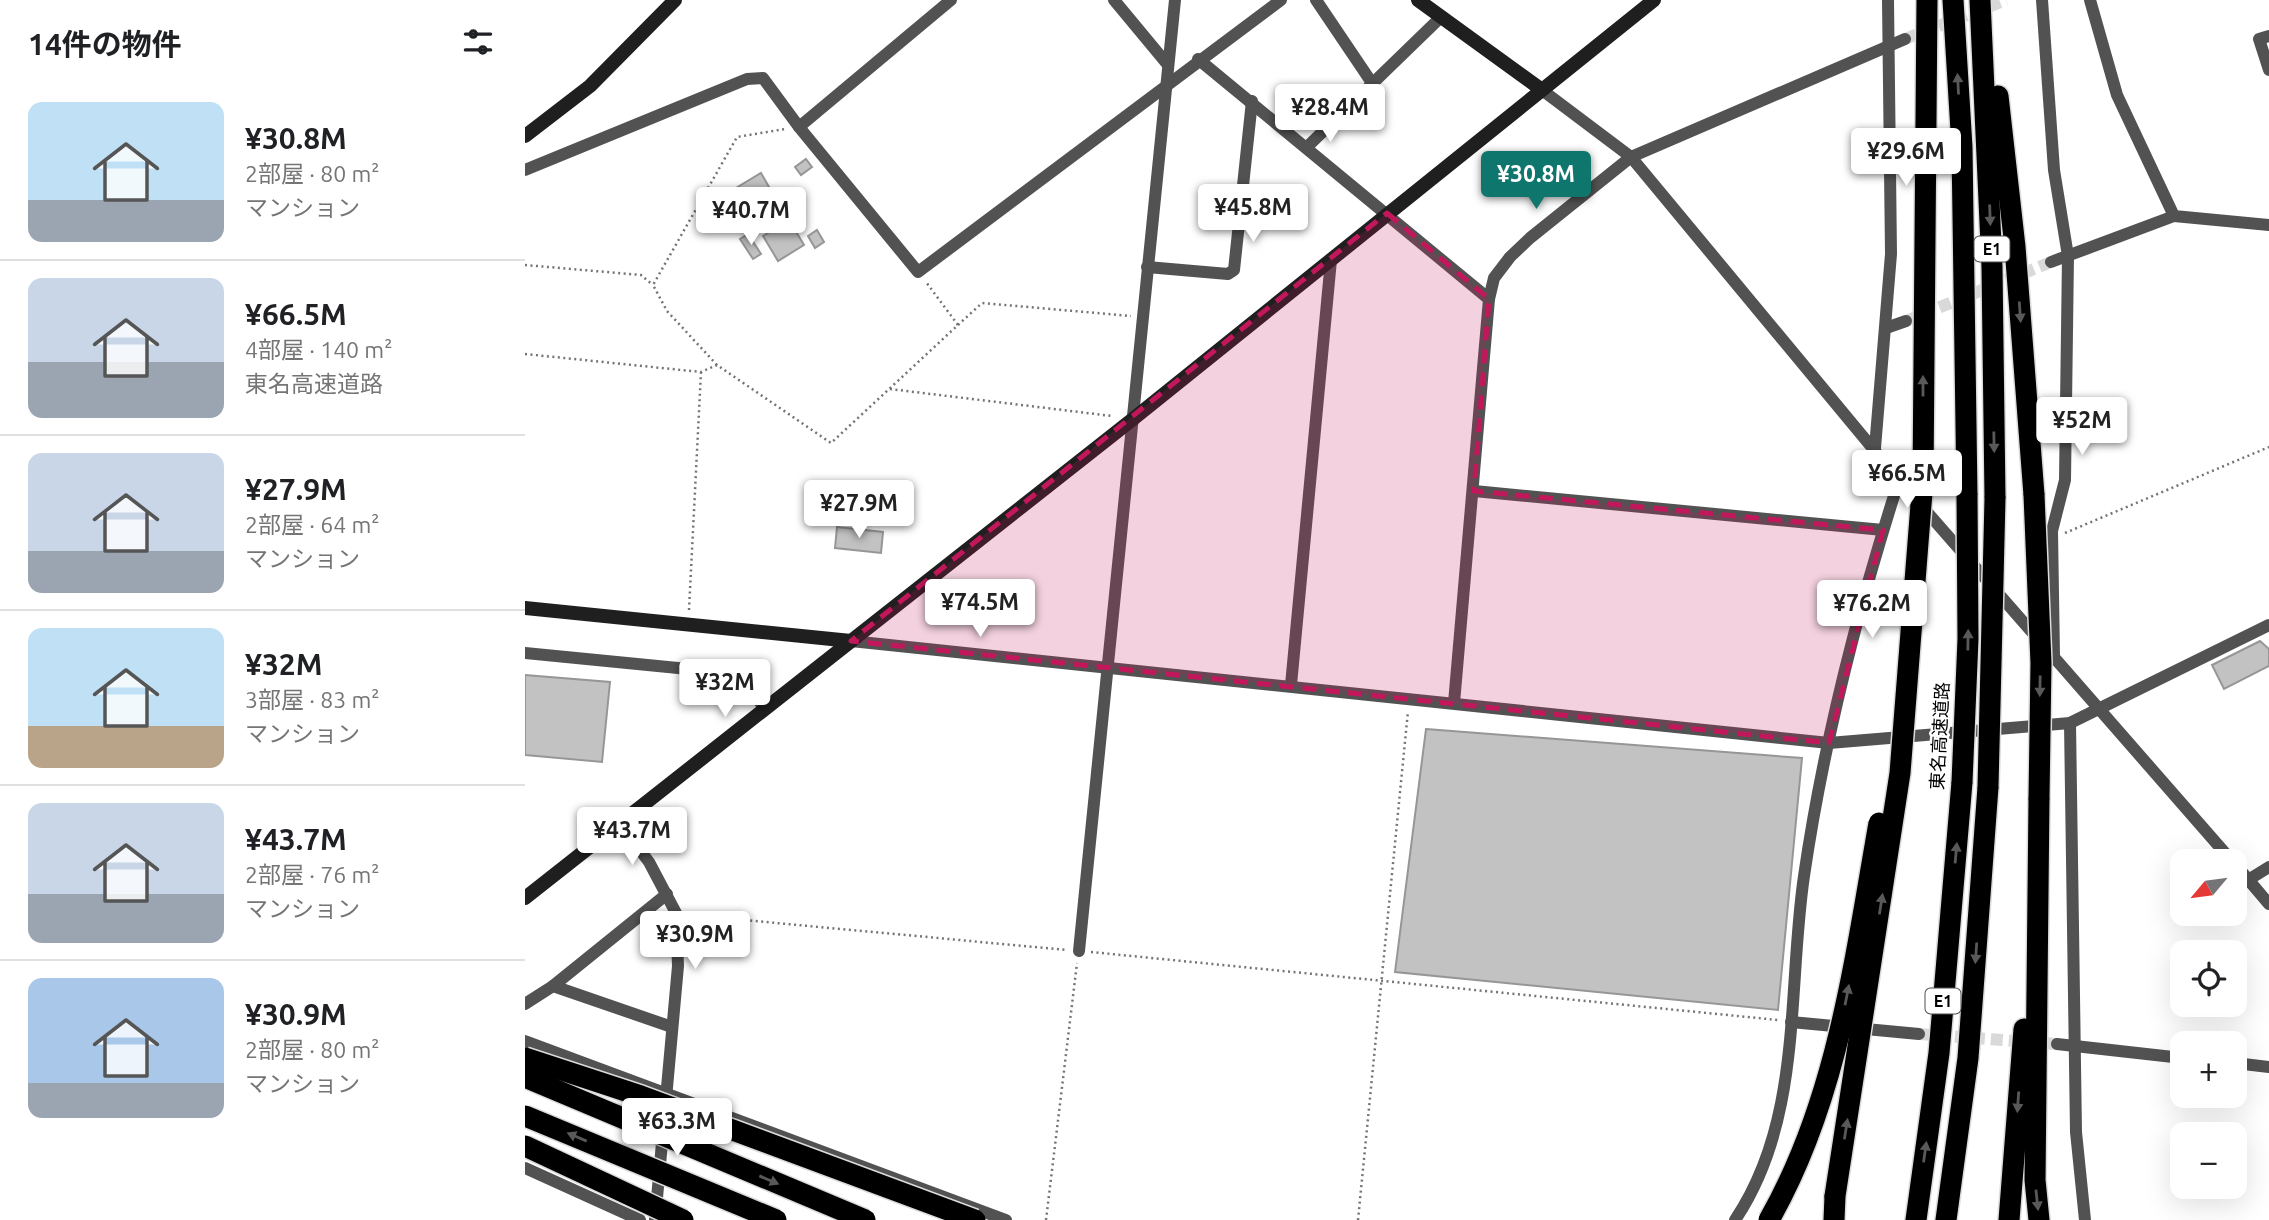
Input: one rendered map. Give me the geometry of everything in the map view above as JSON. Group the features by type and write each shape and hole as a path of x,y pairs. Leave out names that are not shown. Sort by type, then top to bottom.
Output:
{"highway":[{"path":"1834,1220 1835,1196 1900,773 1911,652 1923,479 1927,0"},
{"name":"東名高速道路","path":"1916,1220 1939,1053 1962,782 1968,639 1965,254 1953,0"},
{"name":"E1","path":"1946,1220 1968,1058 1988,787 1995,498 1992,267 1980,0"},
{"path":"1987,0 2015,247 2034,495 2041,663 2035,1180 2039,1220"},
{"path":"1769,1220 1791,1180 1810,1136 1839,1034 1911,652"},
{"path":"2009,1220 2038,838"},
{"path":"525,1058 641,1096 975,1220"},
{"path":"525,1077 865,1220"},
{"path":"525,1116 776,1220"},
{"path":"525,1146 683,1220"}],"street":[{"path":"525,136 590,86 675,0"},
{"path":"799,127 951,0"},
{"path":"1114,0 1168,65"},
{"path":"1079,951 1174,0"},
{"path":"525,170 747,79 762,78 918,272 1198,59 1281,0"},
{"path":"1315,0 1372,83"},
{"path":"1418,0 1631,157 1899,480 2221,849"},
{"path":"525,898 1133,419 1654,0"},
{"path":"1875,448 1891,254 1888,0"},
{"path":"2042,0 2054,170 2068,256 2065,480 2052,538 2054,656"},
{"path":"2090,0 2117,95 2173,216"},
{"path":"1307,147 1441,17"},
{"path":"2269,36 2259,40 2269,70"},
{"path":"1454,703 1489,299 1494,278 1510,257 1530,238 1631,157 1905,39"},
{"path":"1198,59 1489,299"},
{"path":"1147,267 1228,274 1234,270 1252,101"},
{"path":"2051,262 2173,216 2269,225"},
{"path":"1291,685 1331,260"},
{"path":"1886,328 1906,321"},
{"path":"1735,1220 1750,1198 1771,1150 1782,1102 1803,879 1829,743 1883,530 1899,480"},
{"path":"1474,491 1883,530"},
{"path":"525,608 1105,670 1291,685 1829,743 2070,723 2269,625"},
{"path":"525,653 739,674 765,709"},
{"path":"2070,723 2076,1132 2085,1220"},
{"path":"621,824 649,862 676,913 678,966 655,1220"},
{"path":"2269,867 2249,880 2269,904"},
{"path":"525,1003 553,986 667,894"},
{"path":"553,986 672,1027"},
{"path":"1791,1022 1919,1034"},
{"path":"525,1041 1006,1220"},
{"path":"2057,1044 2170,1057"},
{"path":"2247,1064 2269,1067"},
{"path":"525,1168 640,1220"}],"path":[{"path":"653,285 737,137 799,127"},
{"path":"525,265 641,275 653,285 667,311 717,365 831,443 982,303 1142,317"},
{"path":"918,272 958,325"},
{"path":"525,355 701,372 717,365"},
{"path":"688,624 701,372"},
{"path":"890,389 1133,419"},
{"path":"2052,538 2269,447"},
{"path":"1358,1220 1409,699"},
{"path":"676,913 1791,1022"},
{"path":"1046,1220 1079,951"}],"highlighted area":[{"path":"1387,213 1489,299 1474,491 1883,530 1829,743 851,641"}],"building":[{"path":"806,159 812,167 801,175 795,167"},
{"path":"761,173 769,187 735,209 726,194"},
{"path":"775,196 784,210 755,228 746,213"},
{"path":"789,220 804,245 778,261 763,236"},
{"path":"817,230 824,242 815,248 808,236"},
{"path":"748,234 761,254 753,259 740,239"},
{"path":"837,527 883,532 881,553 835,548"},
{"path":"2260,641 2269,649 2269,666 2224,689 2212,665"},
{"path":"525,675 610,682 602,762 525,755"},
{"path":"1426,729 1802,758 1778,1010 1395,972"}],"tunnel":[{"path":"1905,39 2006,0"},
{"path":"1906,321 2051,262"},
{"path":"1919,1034 2057,1044"}]}
